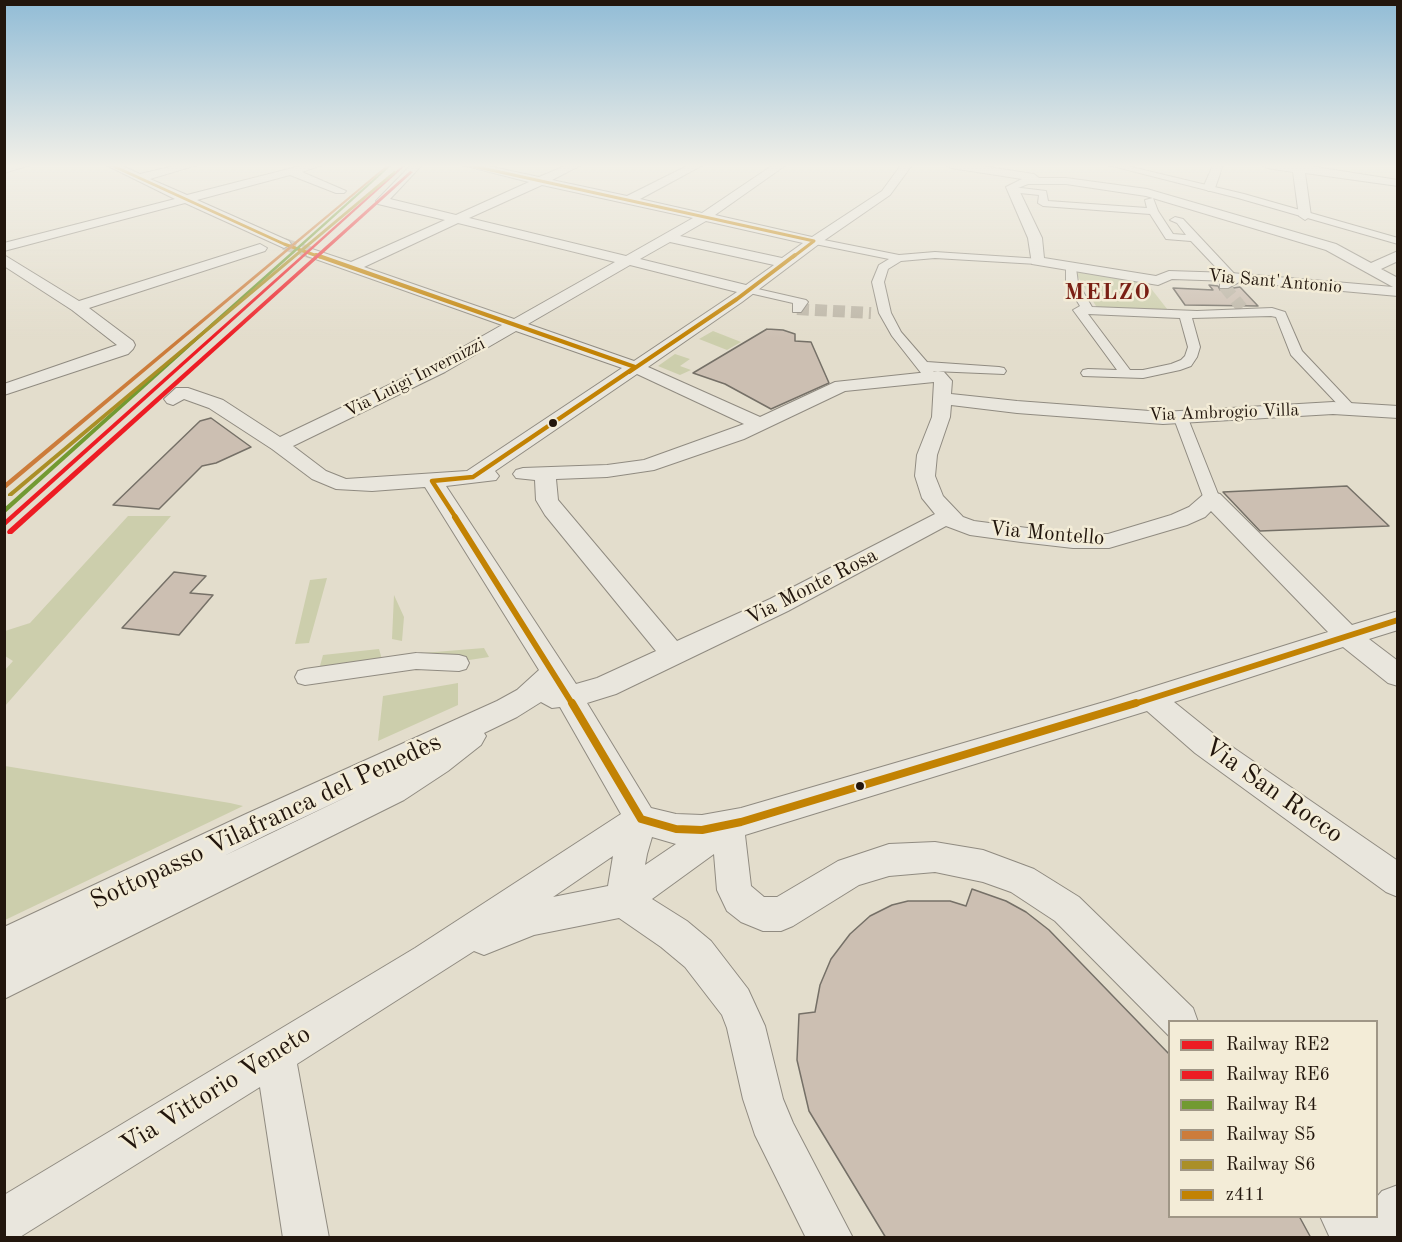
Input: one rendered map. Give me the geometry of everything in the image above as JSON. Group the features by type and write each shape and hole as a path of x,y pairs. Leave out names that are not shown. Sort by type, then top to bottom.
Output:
{"street":[{"path":"4,247 96,223"},
{"path":"239,223 284,244"},
{"path":"352,267 449,223"},
{"path":"474,223 802,302 798,304 797,309"},
{"name":"Via Luigi Invernizzi","path":"279,445 418,379 694,223"},
{"path":"731,223 899,258 954,255 1037,261 1071,268 1072,283 1088,311"},
{"path":"473,477 749,290 841,223"},
{"path":"1028,223 1035,237 1037,261"},
{"path":"1161,223 1170,237 1194,238"},
{"path":"1182,223 1228,282"},
{"path":"1248,223 1324,245 1398,284"},
{"path":"1331,223 1398,241"},
{"path":"669,238 785,263"},
{"path":"77,307 260,248"},
{"path":"312,253 635,367 760,425"},
{"path":"1371,268 1398,255"},
{"path":"899,258 886,264 878,277 885,313 896,333 932,373 943,381 938,428 927,455 925,476 933,498 948,516"},
{"path":"4,390 122,350 126,344 77,307 7,263"},
{"name":"Via Sant'Antonio","path":"1071,268 1155,281 1162,281 1169,275 1228,282 1398,292"},
{"path":"1126,373 1078,310 1185,315 1245,310 1267,311 1281,315 1294,350 1349,408"},
{"path":"871,313 885,313"},
{"path":"1088,373 1143,374 1174,368 1189,360 1194,346 1185,315"},
{"path":"173,399 182,392 207,400 226,409 319,474 343,485 372,485 473,477 607,471 647,466 705,448 760,425 835,388 932,373 999,371"},
{"name":"Via Ambrogio Villa","path":"942,398 1017,407 1158,418 1349,408 1398,412"},
{"path":"1180,416 1212,500 1347,636 1398,676"},
{"path":"527,474 553,510 673,654"},
{"path":"432,481 562,684 641,819 664,827 687,830 728,826 1398,620"},
{"name":"Via Montello","path":"948,516 958,524 970,528 1096,542 1124,538 1173,522 1197,512 1212,500"},
{"name":"Via Monte Rosa","path":"562,684 602,687 787,601 948,516"},
{"path":"305,677 416,661 459,663"},
{"name":"Sottopasso Vilafranca del Penedès","path":"4,946 257,824 562,684"},
{"name":"Via San Rocco","path":"1151,697 1205,744 1398,881"},
{"path":"4,981 393,790 437,762 517,703"},
{"path":"641,819 630,854 623,900 674,934 698,954 715,972 735,1002 746,1026 763,1099 776,1135 830,1238"},
{"name":"Via Vittorio Veneto","path":"4,1221 428,961 641,819"},
{"path":"728,826 734,890 739,899 753,910 763,914 781,914 850,872 889,860 934,857 983,866 1022,880 1068,909 1177,1020"},
{"name":"Via Vittorio Veneto","path":"428,961 482,937 534,918 623,900 728,826"},
{"path":"275,1053 306,1238"},
{"path":"1371,1238 1398,1207"},
{"path":"1343,1218 1358,1238"}],"green space":[{"path":"1075,272 1146,282 1171,314 1099,311"},
{"path":"713,331 741,342 727,350 699,339"},
{"path":"675,354 690,359 680,366 691,370 680,375 658,366"},
{"path":"128,516 171,516 5,706 5,670 13,661 5,656 5,631 30,623"},
{"path":"327,578 309,643 295,644 310,580"},
{"path":"394,595 404,617 402,641 392,639"},
{"path":"484,648 489,657 403,670 398,655"},
{"path":"379,649 386,673 315,684 323,655"},
{"path":"458,683 458,705 378,741 383,696"},
{"path":"5,766 230,803 243,806 5,920"}],"building":[{"path":"1209,285 1218,286 1220,290 1240,287 1258,306 1185,305 1173,288 1213,290"},
{"path":"767,329 783,330 795,334 795,341 811,342 829,383 771,409 725,384 693,373"},
{"path":"211,418 251,447 216,463 202,466 159,509 113,505 200,421"},
{"path":"1347,486 1389,526 1260,531 1223,492"},
{"path":"174,572 206,576 190,593 213,595 179,635 122,628"},
{"path":"972,889 1006,901 1026,912 1049,930 1168,1053 1168,1218 1300,1218 1311,1238 886,1238 809,1111 797,1060 799,1014 815,1012 820,985 831,959 850,934 870,916 892,905 908,901 950,901 966,906"}],"tunnel":[{"path":"284,244 312,253"},
{"path":"1224,286 1242,308"},
{"path":"797,309 871,313"}],"rail line":[{"name":"S5","path":"4,488 320,223"},
{"name":"R4","path":"4,512 326,223"},
{"name":"S6","path":"10,495 334,223"},
{"name":"RE2","path":"4,525 340,223"},
{"name":"RE6","path":"10,532 354,223"}],"transit line":[{"name":"z411","path":"238,223 284,244 635,367"},
{"name":"z411","path":"732,223 814,241"},
{"name":"z411","path":"432,481 473,477 737,299 814,241"},
{"name":"z411","path":"432,481 541,650 641,819 676,829 702,830 741,822 1111,711 1398,620"}],"district":[{"name":"MELZO","path":"1108,293"}]}
